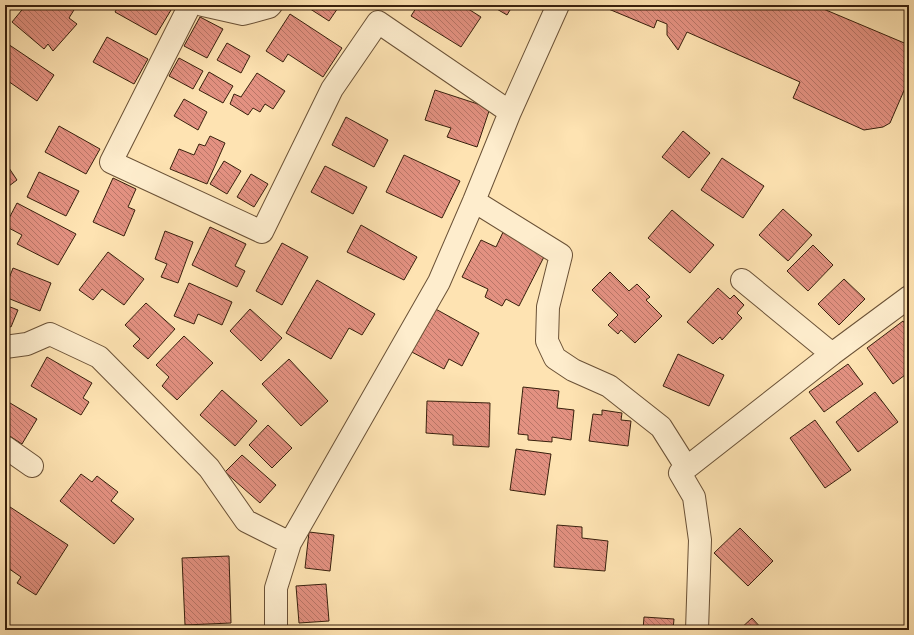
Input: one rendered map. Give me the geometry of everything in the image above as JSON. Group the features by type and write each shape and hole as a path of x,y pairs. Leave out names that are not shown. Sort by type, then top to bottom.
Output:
{"street":[{"path":"190,5 111,162 262,232 332,89 378,22 510,112"},
{"path":"203,5 243,14 269,8 271,5"},
{"path":"276,630 276,588 290,543 439,282 510,112 558,5"},
{"path":"474,201 561,255 548,308 547,341 555,358 573,370 609,386 661,427 684,465 680,473"},
{"path":"742,280 832,354"},
{"path":"680,473 832,354 909,297"},
{"path":"5,346 27,344 50,334 99,357 209,468 246,521 290,543"},
{"path":"5,447 32,466"},
{"path":"680,473 694,497 700,540 696,630"}],"building":[{"path":"26,5 77,5 69,18 77,24 53,51 48,44 44,49 12,22"},
{"path":"119,5 162,5 171,10 156,35 115,12"},
{"path":"304,5 340,5 329,21"},
{"path":"418,5 462,5 481,17 461,47 411,16"},
{"path":"490,5 513,5 507,15"},
{"path":"599,5 814,5 909,45 909,79 890,123 883,127 864,130 793,98 800,82 687,32 678,50 667,35 667,24 657,20 654,28"},
{"path":"290,14 342,48 323,77 288,54 283,62 266,51"},
{"path":"200,17 223,29 207,58 184,46"},
{"path":"107,37 148,59 134,84 93,62"},
{"path":"5,42 54,75 37,101 5,79"},
{"path":"227,43 250,56 241,73 217,60"},
{"path":"179,58 203,71 193,89 169,76"},
{"path":"209,72 233,86 223,103 199,90"},
{"path":"257,73 285,91 273,109 265,104 260,112 253,108 248,115 230,104 234,94 241,97"},
{"path":"435,90 490,108 477,147 447,137 451,128 425,120"},
{"path":"184,99 207,112 198,130 174,116"},
{"path":"346,117 388,140 374,167 332,145"},
{"path":"59,126 100,149 86,174 45,152"},
{"path":"683,131 710,153 689,178 662,157"},
{"path":"210,136 225,143 207,184 170,169 179,149 194,155 199,144 205,146"},
{"path":"404,155 460,181 442,218 386,192"},
{"path":"722,158 764,186 743,218 701,190"},
{"path":"224,161 241,171 227,194 210,184"},
{"path":"5,162 17,180 5,189"},
{"path":"325,166 367,187 353,214 311,192"},
{"path":"39,172 79,191 66,216 27,197"},
{"path":"251,174 268,184 254,207 237,197"},
{"path":"113,178 136,189 128,207 135,210 124,236 93,222"},
{"path":"17,203 76,234 58,265 17,244 22,235 5,226"},
{"path":"783,209 812,235 788,261 759,235"},
{"path":"672,210 714,245 690,273 648,238"},
{"path":"361,225 417,257 404,280 347,252"},
{"path":"210,227 246,244 235,266 245,271 237,287 192,265"},
{"path":"505,228 548,249 519,306 506,299 502,306 485,297 488,289 462,277 481,240 496,247"},
{"path":"165,231 193,242 178,283 161,277 167,264 155,259"},
{"path":"282,243 308,257 282,305 256,291"},
{"path":"813,245 833,265 808,291 787,271"},
{"path":"108,252 144,279 124,305 102,289 93,300 79,290"},
{"path":"13,268 51,283 40,311 5,297 5,289"},
{"path":"610,272 629,291 637,284 650,297 646,300 662,316 635,343 621,330 618,334 608,325 618,315 592,290"},
{"path":"844,279 865,299 839,325 818,304"},
{"path":"317,280 375,314 362,335 349,328 331,359 286,333"},
{"path":"189,283 232,302 222,325 198,314 194,324 174,316"},
{"path":"718,288 730,299 734,295 744,305 737,313 742,318 722,340 720,337 713,344 687,322"},
{"path":"146,303 175,329 148,359 133,346 140,339 125,325"},
{"path":"5,305 18,310 11,327 5,325"},
{"path":"432,307 479,333 462,366 449,359 444,369 408,350"},
{"path":"250,309 282,338 261,361 230,331"},
{"path":"903,321 909,329 909,372 893,384 867,348"},
{"path":"184,336 213,363 177,400 162,386 169,377 156,365"},
{"path":"678,354 724,375 709,406 663,386"},
{"path":"47,357 92,383 83,398 89,402 81,415 31,386"},
{"path":"289,359 328,401 301,426 262,384"},
{"path":"848,364 863,384 824,412 809,392"},
{"path":"523,387 559,391 557,408 574,410 571,440 552,437 552,442 528,440 528,435 518,434"},
{"path":"222,390 257,421 235,446 200,415"},
{"path":"875,392 898,422 858,452 836,422"},
{"path":"5,400 37,419 22,444 5,433"},
{"path":"427,401 490,403 489,447 453,445 453,435 426,433"},
{"path":"602,410 622,413 621,420 631,421 628,446 589,441 593,414 602,415"},
{"path":"815,420 851,470 825,488 790,438"},
{"path":"268,425 292,448 272,468 249,445"},
{"path":"516,449 551,454 545,495 510,490"},
{"path":"242,455 276,485 260,503 225,472"},
{"path":"81,474 92,482 97,476 118,492 111,501 134,519 114,544 60,501"},
{"path":"7,505 68,545 36,595 17,583 21,577 5,566 5,508"},
{"path":"557,525 582,527 582,538 608,541 605,571 554,567"},
{"path":"740,528 773,561 748,586 714,553"},
{"path":"309,532 334,535 330,571 305,568"},
{"path":"229,556 231,623 185,625 182,558"},
{"path":"326,584 329,621 299,623 296,586"},
{"path":"644,617 674,619 673,630 643,630"},
{"path":"752,618 763,630 739,630"}]}
